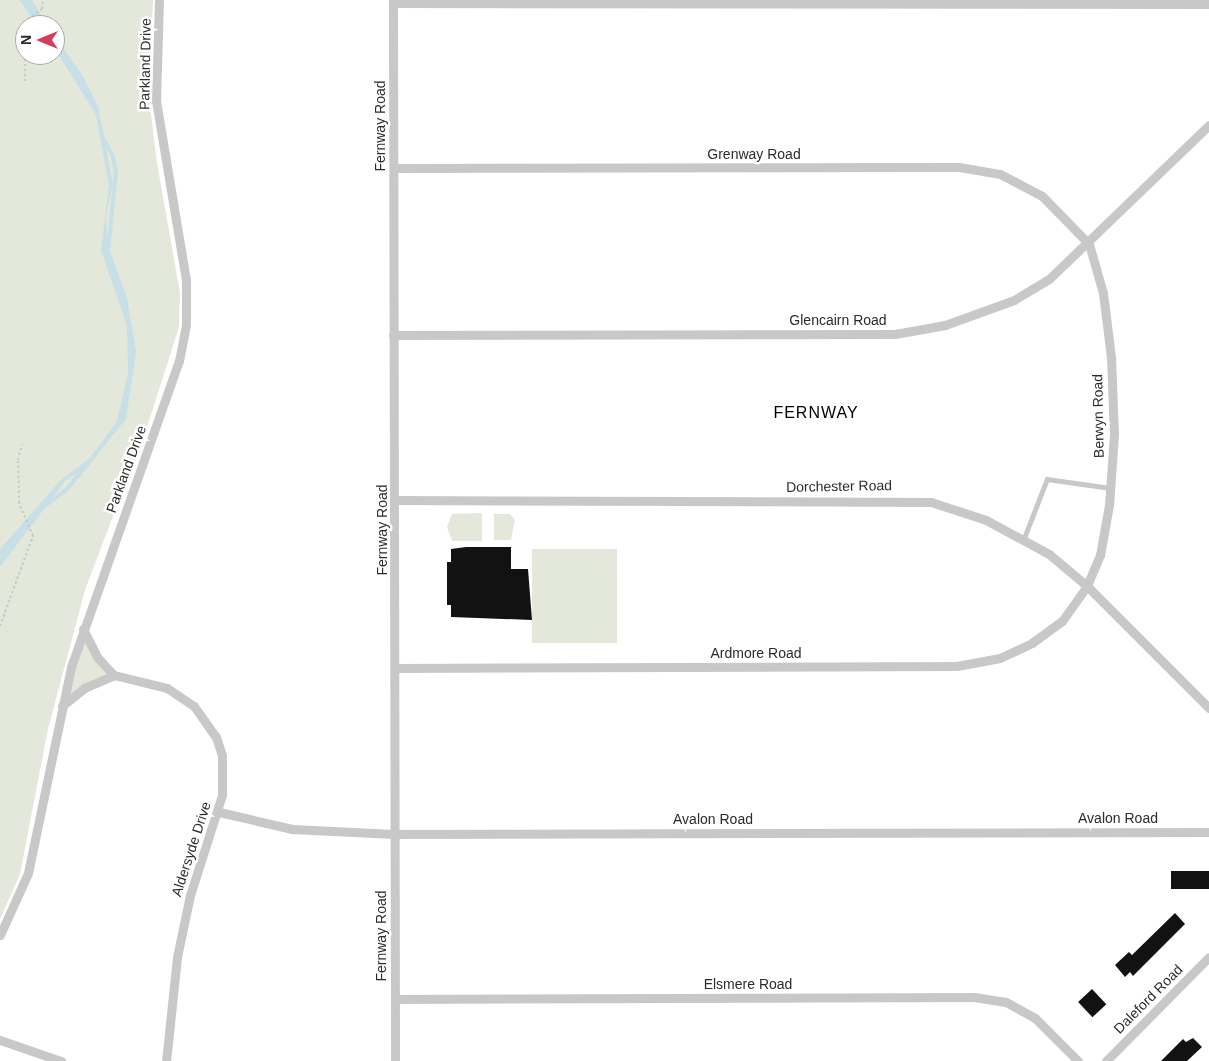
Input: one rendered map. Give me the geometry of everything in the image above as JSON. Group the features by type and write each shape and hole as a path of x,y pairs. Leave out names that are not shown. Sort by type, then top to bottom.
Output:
{"street":[{"name":"Parkland Drive","path":"0,935 28,872 62,706 83,628 176,369 186,325 186,280 156,101 160,0"},
{"path":"393,1 1209,4"},
{"name":"Fernway Road","path":"393,1 393,335 396,500 395,1061"},
{"name":"Glencairn Road","path":"393,335 918,331 968,319 1014,300 1048,279 1089,244 1209,125"},
{"name":"Grenway Road","path":"394,168 981,169 1013,180 1042,196 1089,244"},
{"name":"Berwyn Road","path":"1087,586 1100,555 1110,488 1114,434 1111,357 1103,292 1089,244"},
{"name":"Dorchester Road","path":"396,500 902,500 959,510 1024,538 1087,586 1209,708"},
{"name":"Ardmore Road","path":"396,668 977,664 1016,652 1047,634 1062,621 1087,586"},
{"path":"62,706 84,688 114,675 97,657 83,628"},
{"name":"Aldersyde Drive","path":"114,675 167,688 182,695 206,720 222,756 224,777 219,812 183,923 165,1060"},
{"name":"Avalon Road","path":"219,812 292,829 394,834 1209,832"},
{"name":"Daleford Road","path":"1106,1061 1209,957"},
{"name":"Elsmere Road","path":"395,999 974,997 1006,1002 1035,1018 1078,1061"},
{"path":"2,1039 61,1061"}],"lane":[{"path":"1024,538 1047,479 1110,488"}],"path":[{"path":"35,15 41,11 44,0"},
{"path":"25,65 25,81"},
{"path":"0,626 22,574 32,530 22,510 18,471 22,444"}],"shaded area":[{"path":"0,0 153,0 149,97 157,163 180,293 179,327 148,424 85,590 48,729 20,874 0,919"},
{"path":"482,513 482,541 452,541 447,527 452,514"},
{"path":"494,514 510,514 515,520 511,540 494,540"},
{"path":"532,549 617,549 617,643 532,643"},
{"path":"83,628 88,643 114,675 62,706"}],"water":[{"path":"20,0 32,0 41,15 30,15"},
{"path":"65,51 81,73 98,106 113,185 106,214 108,246 127,298 136,351 126,419 87,467 66,480 0,567 0,549 61,480 90,458 117,421 128,374 127,326 101,250 109,185 96,115 65,65"}],"building":[{"path":"511,547 511,569 528,569 532,620 451,617 451,605 447,605 447,562 451,562 451,549"},
{"path":"1171,871 1209,871 1209,889 1171,889"},
{"path":"1175,913 1185,924 1133,976 1130,972 1125,977 1115,965 1129,952 1132,955"},
{"path":"1092,989 1106,1004 1092,1017 1078,1002"},
{"path":"1193,1038 1202,1047 1187,1061 1161,1061 1183,1039 1186,1042"}],"waterway":[{"path":"103,138 112,154 116,172 108,252"},
{"path":"46,505 67,489 95,455"}],"district":[{"name":"FERNWAY","path":"816,413"}]}
